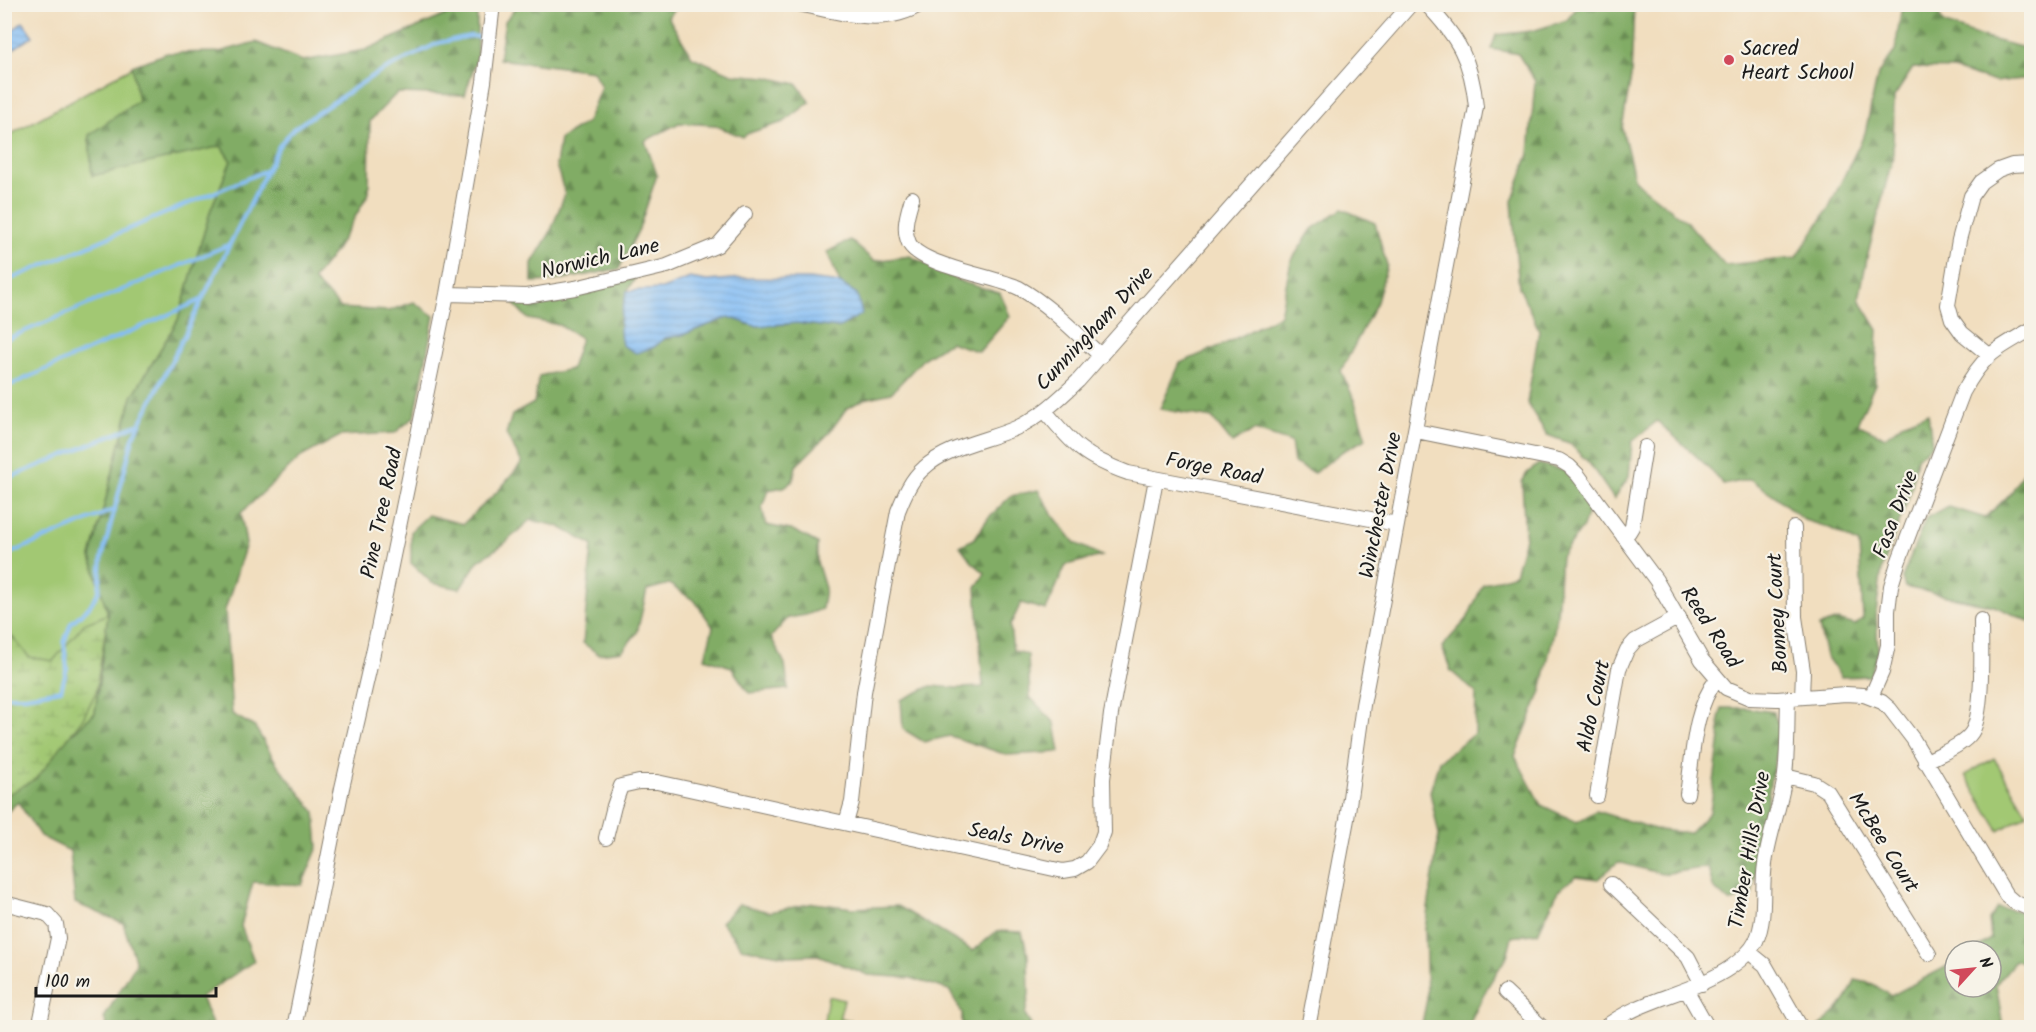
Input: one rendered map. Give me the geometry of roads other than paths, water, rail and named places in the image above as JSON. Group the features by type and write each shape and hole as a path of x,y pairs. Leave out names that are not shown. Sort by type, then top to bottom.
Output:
{"street":[{"name":"Pine Tree Road","path":"294,1028 342,788 373,653 447,294 484,82 493,4"},
{"path":"798,4 885,18 910,11 921,4"},
{"name":"Cunningham Drive","path":"846,823 852,802 864,692 898,511 907,490 923,468 943,454 1017,427 1045,411 1078,381 1411,4"},
{"name":"Winchester Drive","path":"1308,1028 1347,819 1363,705 1476,107 1473,82 1465,53 1450,30 1425,4"},
{"path":"2031,164 2012,165 1998,170 1981,182 1971,196 1959,240 1948,305 1952,319 1962,333 1989,355 2031,329"},
{"path":"912,198 906,216 906,228 909,243 915,251 930,259 1018,288 1059,318 1101,356"},
{"name":"Norwich Lane","path":"447,294 526,296 575,288 667,266 718,245 745,214"},
{"name":"Fasa Drive","path":"1871,697 1882,672 1888,645 1888,611 1898,563 1963,392 1976,370 1989,355"},
{"name":"Forge Road","path":"1045,411 1071,442 1094,459 1128,473 1397,524"},
{"name":"Reed Road","path":"1416,431 1559,460 1578,475 1656,580 1702,660 1726,688 1750,698 1846,694 1871,697"},
{"path":"1623,536 1632,527 1645,447"},
{"name":"Seals Drive","path":"606,838 621,786 639,782 657,782 1063,871 1075,869 1087,862 1099,846 1104,832 1103,778 1111,714 1156,479"},
{"name":"Bonney Court","path":"1794,528 1795,617 1803,671 1802,697"},
{"name":"Aldo Court","path":"1597,796 1619,669 1627,650 1635,641 1679,617"},
{"path":"1925,762 1962,742 1972,732 1980,692 1981,620"},
{"path":"1687,794 1701,705 1717,679"},
{"path":"1871,697 1890,709 1913,739 2006,895 2014,902 2031,910"},
{"name":"Timber Hills Drive","path":"1604,1028 1633,1010 1687,991 1732,967 1749,952 1756,941 1762,918 1766,858 1785,776 1788,698"},
{"name":"McBee Court","path":"1785,776 1814,783 1828,792 1929,954"},
{"path":"1611,884 1688,957 1702,984"},
{"path":"4,903 47,914 56,924 57,938 39,1028"},
{"path":"1749,952 1765,965 1800,1026"},
{"path":"1687,991 1708,1028"},
{"path":"1505,992 1543,1028"},
{"path":"1629,1028 1633,1010"}],"water":[{"path":"23,22 33,36 6,54 5,36"},
{"path":"690,278 707,281 743,278 809,279 840,283 857,294 862,314 838,328 797,323 755,326 729,317 682,335 665,338 654,347 636,353 622,345 620,325 627,291 662,289"}],"waterway":[{"path":"4,696 25,696 61,690 67,668 64,643 71,623 89,607 99,591 102,558 133,438 279,146 293,129 371,77 438,43 470,36 480,37"},
{"path":"4,282 267,170"},
{"path":"4,340 228,245"},
{"path":"4,388 201,300"},
{"path":"4,480 139,424"},
{"path":"4,556 115,509"}],"place":[{"name":"Sacred Heart School","path":"1729,60"}]}
